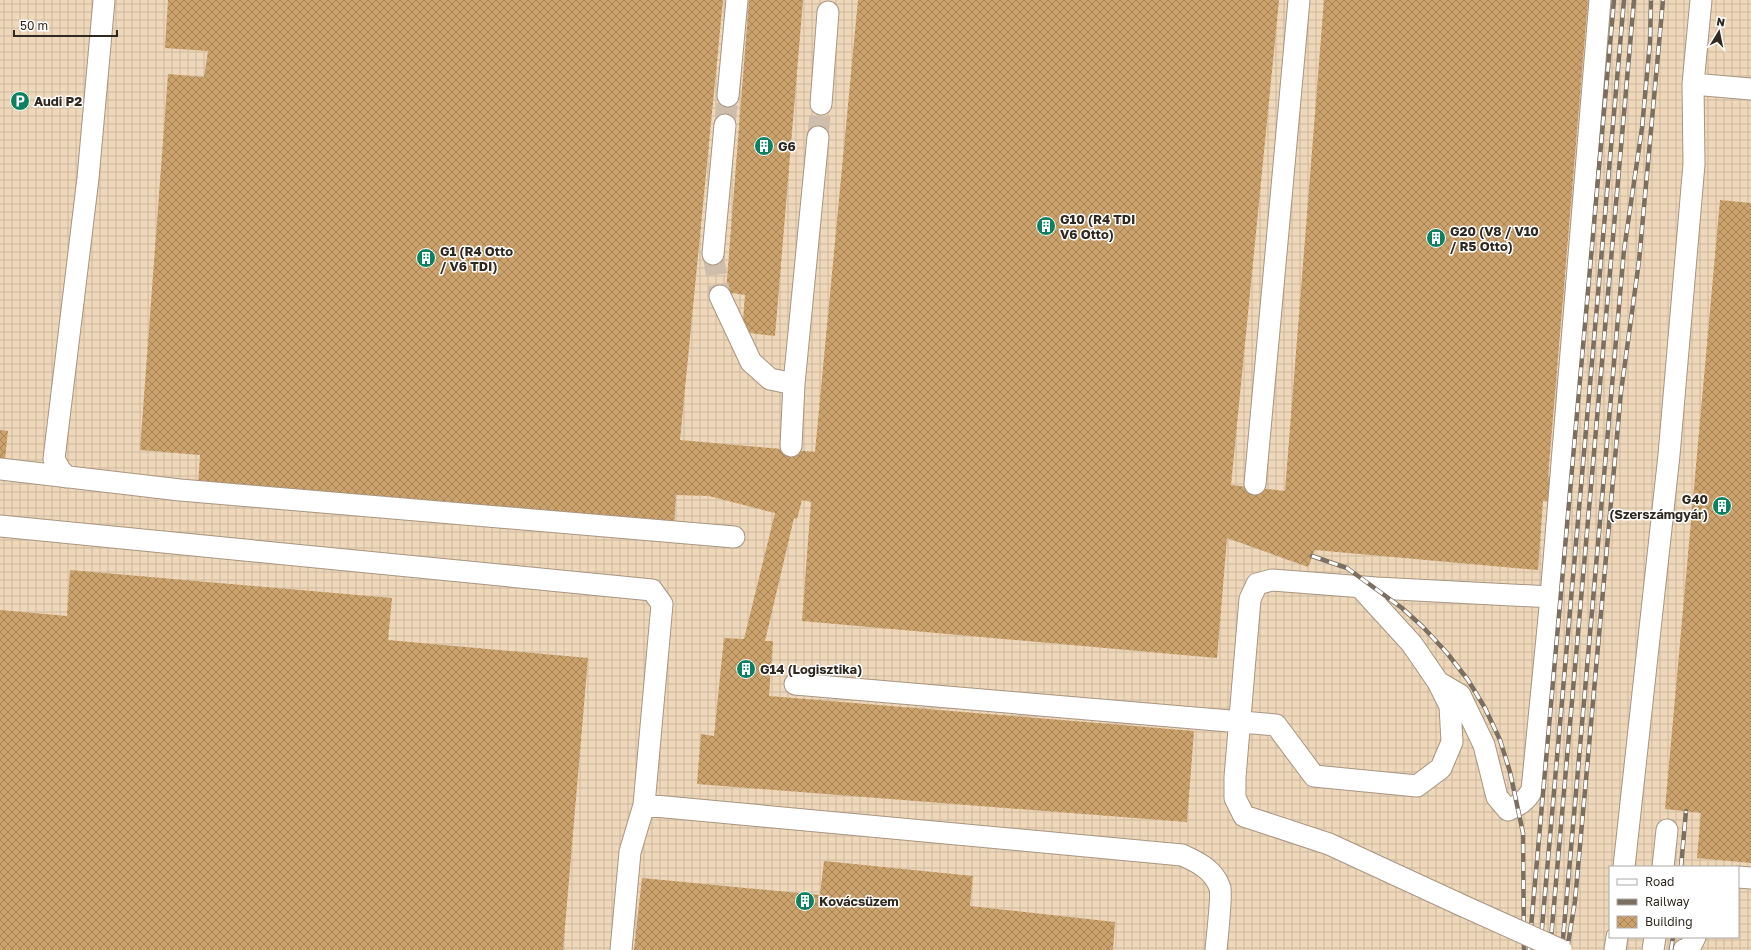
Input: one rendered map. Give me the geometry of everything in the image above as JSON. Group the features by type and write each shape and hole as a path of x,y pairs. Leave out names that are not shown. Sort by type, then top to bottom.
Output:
{"lane":[{"path":"67,477 60,470 54,459 88,178 104,0"},
{"path":"728,96 737,0"},
{"path":"1255,484 1299,0"},
{"path":"1438,682 1460,695 1484,745 1497,797 1508,810 1518,806 1526,799 1532,790 1551,597 1600,0"},
{"path":"1624,866 1670,440 1694,164 1693,84 1701,0"},
{"path":"821,104 828,12"},
{"path":"1693,84 1751,89"},
{"path":"713,254 725,125"},
{"path":"791,446 794,384 818,137"},
{"path":"720,296 751,362 770,378 794,384"},
{"path":"0,469 180,490 734,537"},
{"path":"0,526 652,590 662,604 644,805 630,852 621,950"},
{"path":"1551,597 1360,587 1272,580 1257,584 1250,599 1239,721 1235,798 1244,816 1329,844 1561,950"},
{"path":"795,684 1239,721 1276,726 1314,776 1417,786 1441,768 1452,742 1450,706 1438,682 1412,644 1360,587"},
{"path":"644,805 1182,854 1200,862 1211,873 1221,889 1216,950"},
{"path":"1663,866 1667,830"},
{"path":"1739,877 1751,878"},
{"path":"1615,950 1617,938"},
{"path":"1653,950 1655,938"},
{"path":"1684,950 1690,947 1694,938"}],"shaded area":[{"path":"0,0 1751,0 1751,950 0,950"}],"building":[{"path":"168,0 723,0 680,440 815,452 858,0 1279,0 1231,485 1285,491 1324,0 1588,0 1548,477 1555,477 1553,502 1543,501 1538,570 1315,550 1308,567 1227,538 1217,658 802,621 811,502 802,500 797,519 794,518 765,641 773,641 769,696 1194,731 1187,822 697,784 701,734 714,736 724,638 744,639 775,513 709,496 676,495 674,527 198,486 200,455 140,450 168,74 204,77 208,51 165,48"},
{"name":"G6","path":"749,0 803,0 775,336 742,332 745,295 726,292"},
{"name":"G40 (Szerszámgyár)","path":"1720,200 1751,203 1751,863 1697,858 1701,813 1665,809"},
{"path":"0,430 8,431 3,478 0,478"},
{"path":"70,570 392,598 388,640 588,658 563,950 0,950 0,610 67,616"},
{"name":"Kovácsüzem","path":"824,861 973,876 970,906 1115,922 1113,950 634,950 642,878 820,895"}],"tunnel":[{"path":"725,125 728,96"},
{"path":"818,137 821,104"},
{"path":"713,254 720,296"}],"railway":[{"path":"1529,950 1614,0"},
{"path":"1540,950 1624,0"},
{"path":"1550,950 1634,0"},
{"path":"1562,950 1624,250 1642,128 1650,42 1651,0"},
{"path":"1567,950 1575,901 1621,392 1639,261 1663,0"},
{"path":"1312,556 1347,568 1402,608 1423,627 1447,653 1468,680 1485,708 1500,740 1510,772 1523,833 1524,950"},
{"path":"1681,866 1686,811"},
{"path":"1671,950 1673,938"}],"place":[{"name":"Audi P2","path":"20,101"},
{"name":"G6","path":"764,146"},
{"name":"G10 (R4 TDI V6 Otto)","path":"1046,226"},
{"name":"G20 (V8 / V10 / R5 Otto)","path":"1436,238"},
{"name":"G1 (R4 Otto / V6 TDI)","path":"426,258"},
{"name":"G40 (Szerszámgyár)","path":"1722,506"},
{"name":"G14 (Logisztika)","path":"746,669"},
{"name":"Kovácsüzem","path":"805,901"}]}
